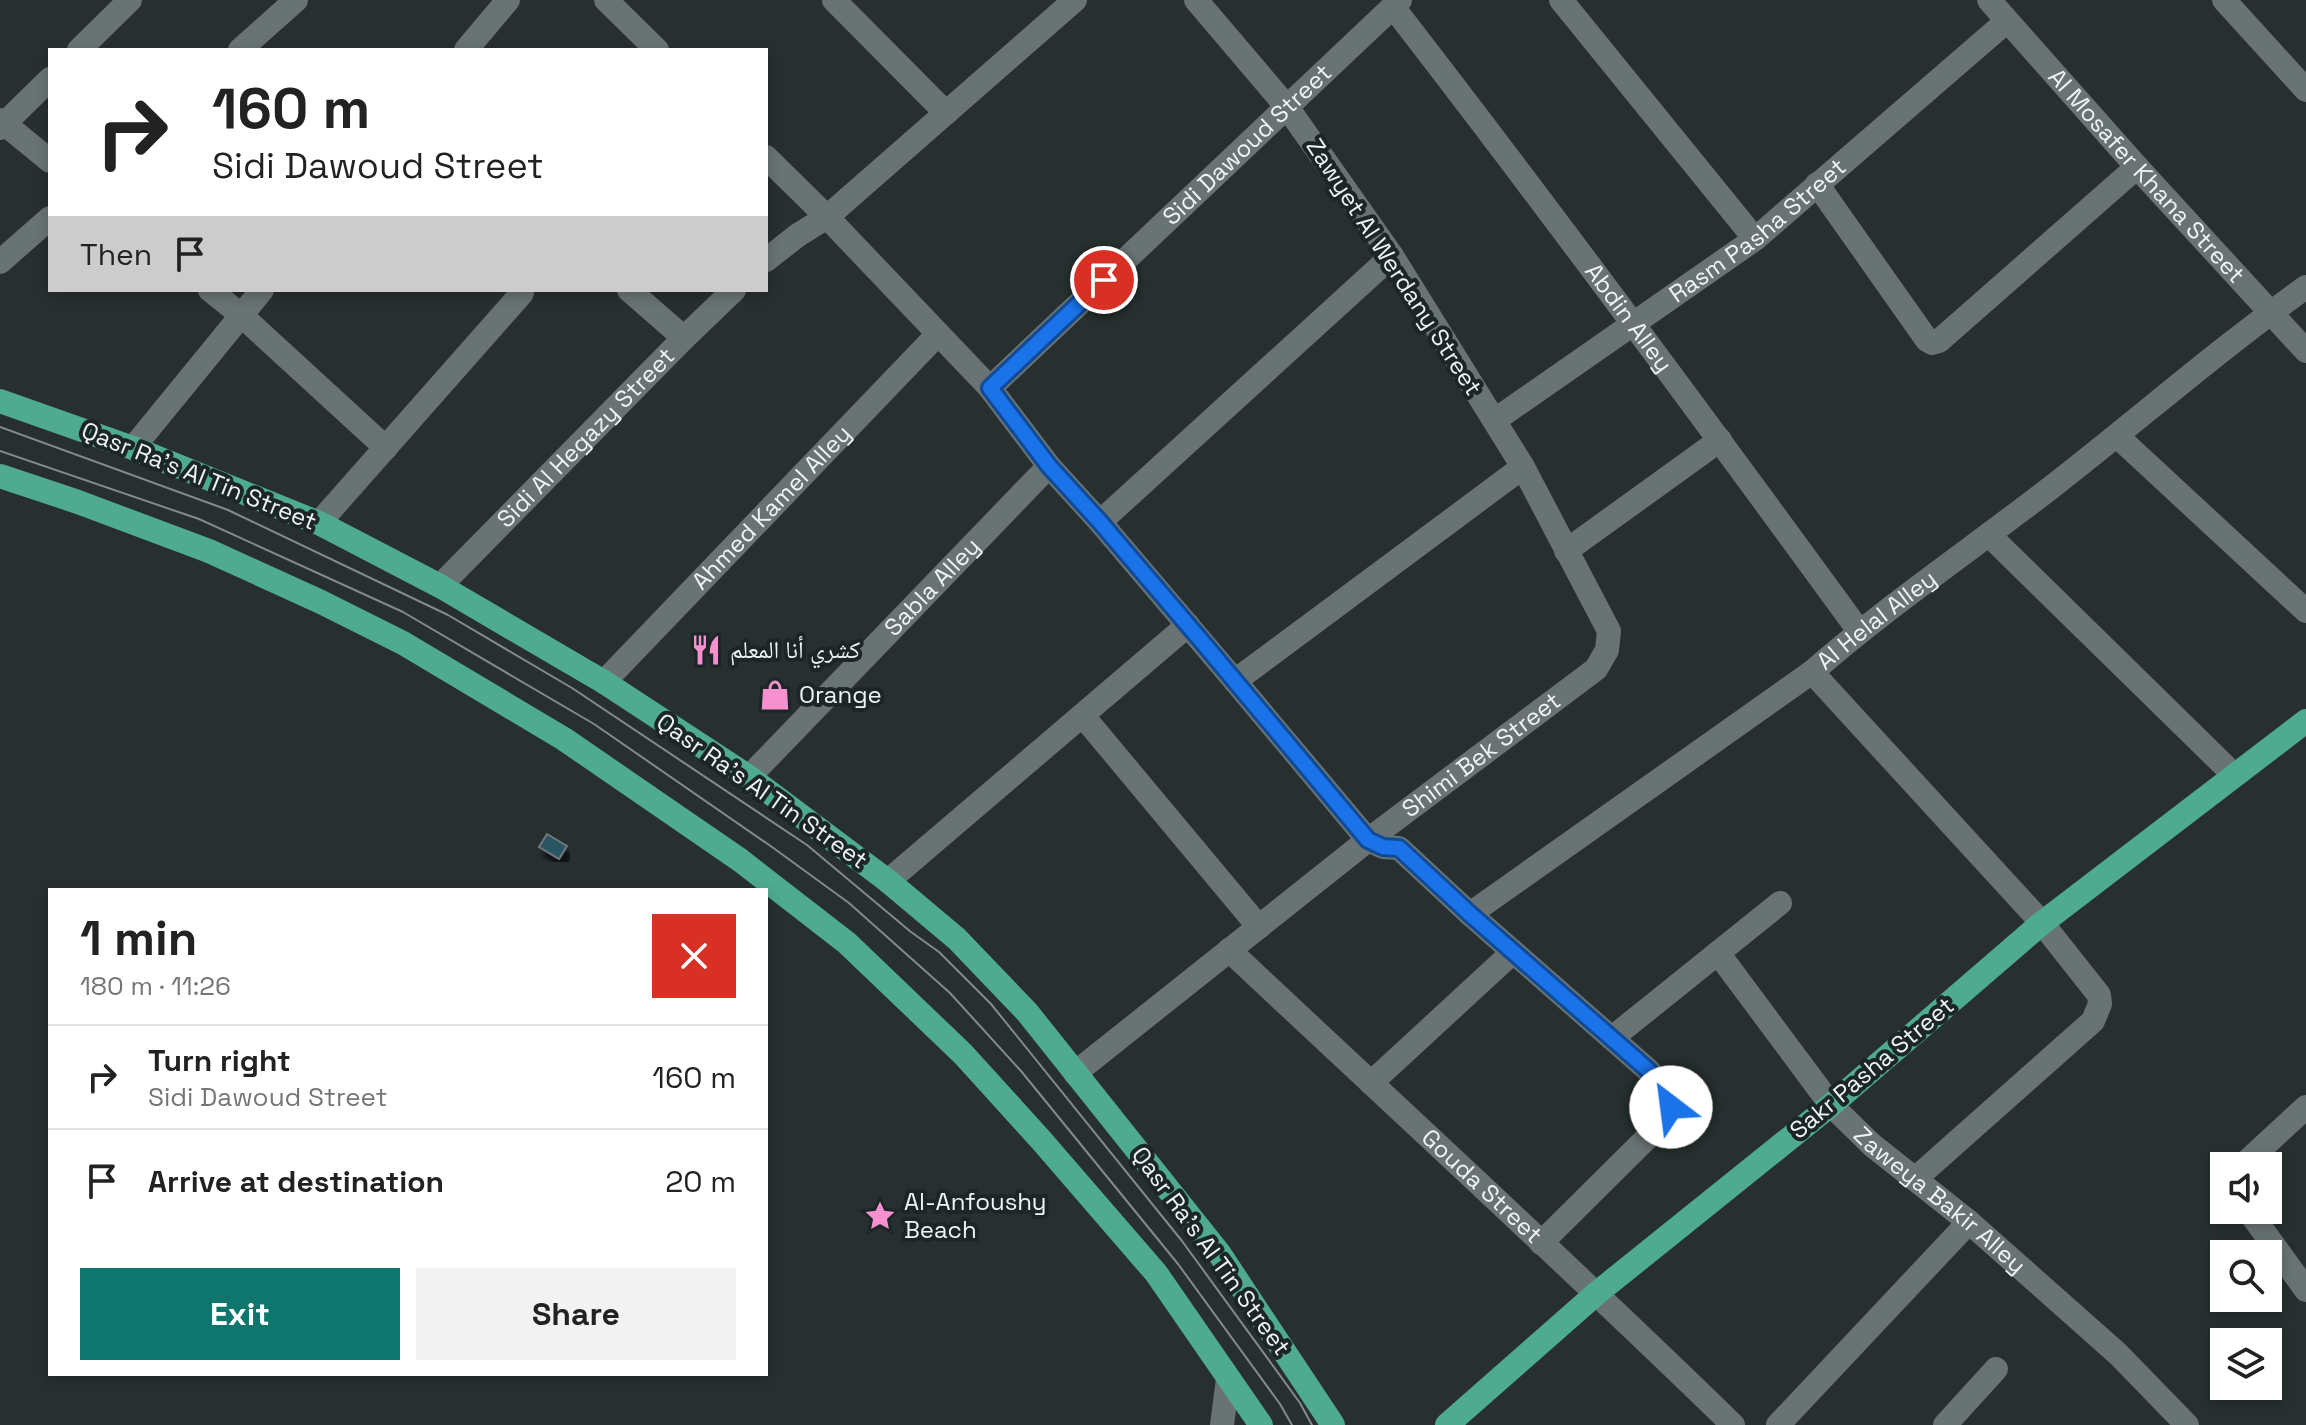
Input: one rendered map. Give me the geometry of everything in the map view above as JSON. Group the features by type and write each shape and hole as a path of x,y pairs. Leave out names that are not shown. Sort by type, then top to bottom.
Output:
{"main road":[{"name":"Qasr Ra's Al Tin Street","path":"0,401 133,448 319,523 440,586 604,682 749,777 888,881 957,939 1027,1012 1219,1253 1333,1425"},
{"path":"0,476 209,551 403,643 564,739 740,860 847,943 963,1054 1156,1273 1261,1425"},
{"name":"Sakr Pasha Street","path":"1447,1425 1597,1293 1831,1105 2042,923 2306,721"}],"street":[{"path":"81,48 130,0"},
{"path":"242,48 296,0"},
{"path":"468,48 508,0"},
{"path":"606,0 655,48"},
{"path":"834,0 946,113"},
{"path":"768,258 827,217 1075,0"},
{"name":"Zawyet Al Werdany Street","path":"1196,0 1287,107 1392,256 1523,467 1566,551"},
{"path":"1561,0 1755,239"},
{"name":"Al Mosafer Khana Street","path":"1989,0 2306,351"},
{"path":"2224,0 2306,90"},
{"name":"Sidi Dawoud Street","path":"990,388 1396,3"},
{"name":"Abdin Alley","path":"1396,3 1859,631"},
{"name":"Rasm Pasha Street","path":"1495,420 1755,239 2007,21"},
{"path":"48,81 2,124 48,159"},
{"path":"768,159 990,388 1049,466 1188,625 1368,840 1383,847 1399,848 1648,1070 1669,1094 1671,1107 1664,1121 1541,1243"},
{"path":"1817,184 1932,343 1939,341 2137,167"},
{"path":"0,262 48,220"},
{"path":"1100,522 1392,256"},
{"name":"Al Helal Alley","path":"1470,914 1812,672 1859,631 1989,535 2306,287"},
{"path":"212,292 386,448"},
{"path":"133,448 260,292"},
{"path":"631,292 684,338"},
{"name":"Sidi Al Hegazy Street","path":"440,586 732,292"},
{"path":"319,523 522,293"},
{"name":"Ahmed Kamel Alley","path":"604,682 938,334"},
{"path":"2117,436 2306,611"},
{"path":"1566,551 1720,440"},
{"name":"Sabla Alley","path":"749,777 1049,466"},
{"path":"1235,681 1523,467"},
{"path":"1989,535 2234,775"},
{"name":"Shimi Bek Street","path":"1075,1073 1368,840 1596,669 1607,650 1609,631 1566,551"},
{"path":"888,881 1188,625"},
{"path":"1812,672 2042,923 2099,995 2098,1013 2093,1021 1915,1179"},
{"path":"1083,716 1259,927"},
{"path":"1612,1038 1780,903"},
{"name":"Gouda Street","path":"1229,950 1597,1293 1733,1425"},
{"path":"1371,1083 1513,952"},
{"name":"Zaweya Bakir Alley","path":"1718,953 1831,1105 1872,1145 1969,1222 2118,1354 2187,1425"},
{"path":"2257,1152 2306,1107"},
{"path":"1778,1425 1969,1222"},
{"path":"2258,1224 2306,1290"},
{"path":"1945,1425 1996,1369"},
{"path":"1222,1425 1228,1379"}],"building":[{"path":"547,834 567,846 559,859 539,847"}],"tram line":[{"path":"0,427 228,510 448,615 572,688 807,845 939,952 991,1004 1182,1241 1300,1403 1312,1425"},
{"path":"0,451 199,519 403,612 594,724 849,903 950,993 1021,1071 1178,1264 1292,1425"}],"place":[{"name":"كشري أنا المعلم","path":"706,650"},
{"name":"Orange","path":"775,695"},
{"name":"Al-Anfoushy Beach","path":"880,1216"}],"route":[{"path":"1104,280 990,388 1049,466 1100,522 1368,840 1383,847 1399,848 1648,1070 1669,1094 1671,1107"}]}
